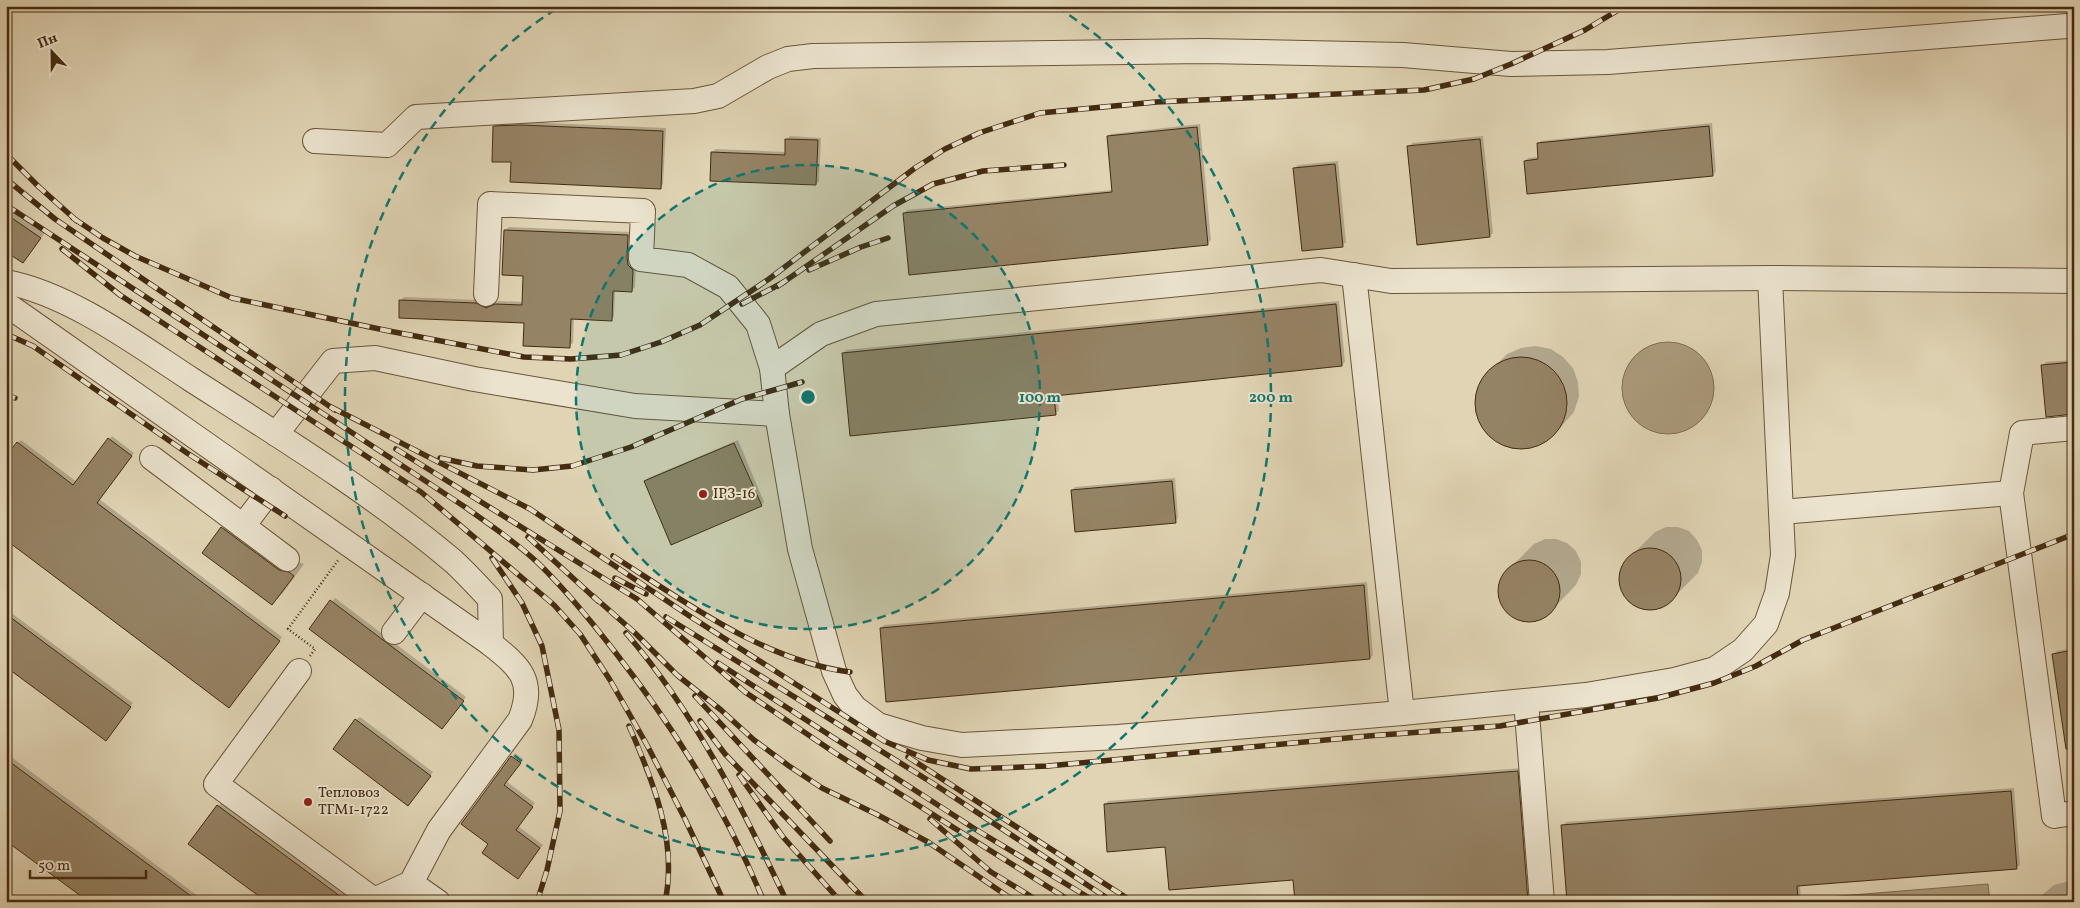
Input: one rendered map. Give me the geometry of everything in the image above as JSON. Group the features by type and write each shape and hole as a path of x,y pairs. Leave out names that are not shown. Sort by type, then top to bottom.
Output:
{"lane":[{"path":"315,141 387,145 416,117 694,101 718,96 768,67 788,59 813,56 1204,51 1403,55 1511,64 1598,62 2067,26 2074,27"},
{"path":"486,294 490,204 643,211 641,260 688,265 728,288 758,324 772,368 777,414 800,549 834,671 845,694 855,708 878,725 922,738 962,745 1118,737 1586,695 1674,680 1715,669 1743,650 1766,624 1777,593 1783,555 1770,278"},
{"path":"772,368 821,334 876,314 1321,270 1391,281 1770,278 2074,281"},
{"path":"1354,275 1402,713"},
{"path":"6,282 17,284 67,302 276,434 388,509 454,563 490,599 490,644"},
{"path":"6,304 422,595 512,660 522,673 527,689 526,705 520,720 438,830 411,882 374,900 216,784 299,671"},
{"path":"276,434 332,361 375,358 474,379 634,406 777,414"},
{"path":"2074,428 2022,433 2011,493 2054,816 2074,813"},
{"path":"152,458 288,559"},
{"path":"243,526 271,490"},
{"path":"1781,512 2011,493"},
{"path":"394,632 422,595"},
{"path":"1526,701 1542,902"},
{"path":"411,882 438,902"}],"path":[{"path":"315,649 288,629 350,545"}],"shaded area":[{"path":"1659,342 1677,342 1694,349 1707,362 1714,379 1714,397 1707,414 1694,427 1677,434 1659,434 1642,427 1629,414 1622,397 1622,379 1629,362 1642,349"},
{"path":"1988,884 1990,902 1828,902 1827,897"}],"building":[{"path":"521,125 663,131 661,189 510,182 511,162 492,162 493,126"},
{"path":"1709,126 1713,176 1527,194 1524,161 1538,159 1537,143"},
{"path":"1197,127 1208,245 909,275 903,213 1112,192 1107,136"},
{"path":"785,139 818,140 816,185 710,181 711,152 785,155"},
{"path":"1480,139 1490,237 1417,245 1407,146"},
{"path":"1335,164 1343,247 1302,251 1293,168"},
{"path":"6,214 41,238 23,263 6,252"},
{"path":"504,230 628,235 627,258 628,265 633,270 632,292 613,291 612,321 571,319 570,348 523,346 524,323 399,318 399,300 476,303 486,308 495,304 522,305 523,276 502,275"},
{"path":"1336,304 1342,366 1054,396 1056,415 850,436 842,353"},
{"path":"1512,357 1530,357 1547,364 1560,377 1567,394 1567,412 1560,429 1547,442 1530,449 1512,449 1495,442 1482,429 1475,412 1475,394 1482,377 1495,364"},
{"path":"2074,362 2074,414 2046,417 2041,365"},
{"path":"108,438 132,456 97,503 280,641 229,708 6,540 6,456 17,442 73,485"},
{"name":"ІРЗ-16","path":"734,443 762,506 671,545 644,481"},
{"path":"1172,481 1176,523 1075,532 1071,490"},
{"path":"221,527 279,570 289,572 294,576 272,605 202,553"},
{"path":"1650,548 1662,550 1672,557 1679,567 1681,579 1679,591 1672,601 1662,608 1650,610 1638,608 1628,601 1621,591 1619,579 1621,567 1628,557 1638,550"},
{"path":"1529,560 1541,562 1551,569 1558,579 1560,591 1558,603 1551,613 1541,620 1529,622 1517,620 1507,613 1500,603 1498,591 1500,579 1507,569 1517,562"},
{"path":"1364,585 1370,659 886,702 880,628"},
{"path":"330,600 464,701 442,729 309,629"},
{"path":"6,614 131,707 106,741 6,667"},
{"path":"2074,650 2074,749 2066,749 2052,654"},
{"path":"355,719 431,776 408,806 333,749"},
{"path":"511,756 521,763 504,785 533,807 516,830 540,848 518,879 482,853 488,844 461,824"},
{"path":"6,759 199,902 89,902 6,841"},
{"path":"1518,771 1528,902 1295,902 1293,880 1169,890 1165,847 1107,852 1104,804"},
{"path":"2011,791 2017,869 1797,886 1798,902 1567,902 1561,825"},
{"path":"217,805 348,902 267,902 188,844"}],"railway":[{"path":"73,218 135,256 232,298 524,357 571,359 621,355 661,342 700,325 769,279 915,168 945,149 979,133 1040,113 1156,102 1424,90 1474,79 1511,64 1585,30 1625,6"},
{"path":"6,154 77,221"},
{"path":"778,286 893,206 933,184 983,171 1064,165"},
{"path":"6,179 55,219 335,410"},
{"path":"6,205 465,507 530,555 568,595 606,640 679,741 734,835 764,902"},
{"path":"809,270 861,247 888,238"},
{"path":"62,249 120,295 421,492 554,605 580,634 610,680 647,745 685,819 724,902"},
{"path":"742,304 784,282"},
{"path":"6,334 33,346 187,453 285,516"},
{"path":"440,458 477,466 533,470 572,466 631,447 742,399 802,382"},
{"path":"6,395 15,398"},
{"path":"331,407 530,509 688,615 884,741 928,760 971,769 1048,766 1368,736 1500,726 1658,698 1714,683 1756,666 1803,640 2074,534"},
{"path":"396,449 637,599 745,692 835,753 1072,902"},
{"path":"528,537 598,601"},
{"path":"613,556 697,610 756,642 787,656 818,666 850,672"},
{"path":"492,558 522,603 542,646 559,730 560,811 547,870 537,902"},
{"path":"615,578 646,594"},
{"path":"593,596 635,633 677,675 721,710 754,740 789,766 822,788 928,842 1016,902"},
{"path":"666,617 934,784 1113,902"},
{"path":"626,633 674,695 716,762 753,831 787,902"},
{"path":"718,663 975,829 1096,902"},
{"path":"695,696 830,841"},
{"path":"700,721 725,754 867,902"},
{"path":"629,726 647,768 666,834 668,879 665,902"},
{"path":"908,757 1133,902"},
{"path":"739,775 783,837 841,902"},
{"path":"930,819 991,872 1040,902"}],"place":[{"name":"ІРЗ-16","path":"703,494"},
{"name":"Тепловоз ТГМ1-1722","path":"308,802"}]}
